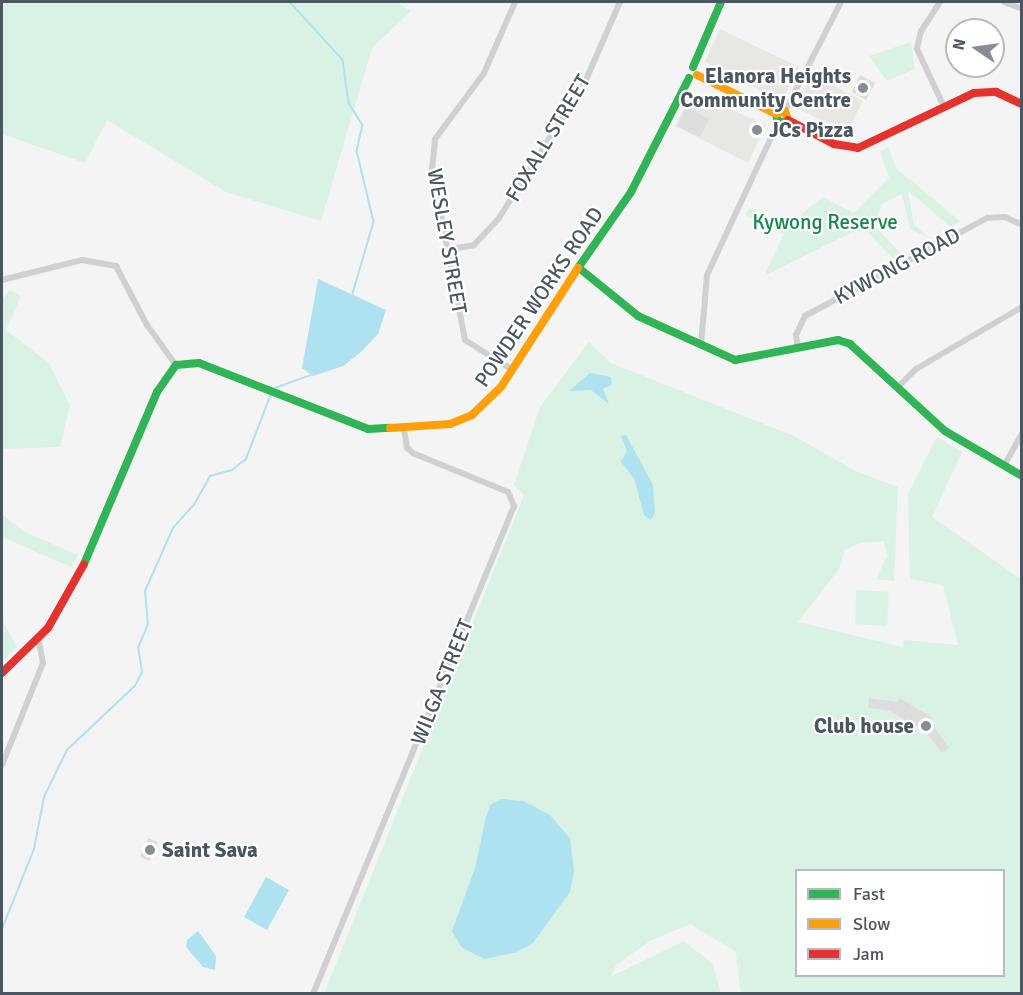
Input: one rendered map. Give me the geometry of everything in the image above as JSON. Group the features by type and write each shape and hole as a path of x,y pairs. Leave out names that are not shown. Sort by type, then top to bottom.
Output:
{"main road":[{"name":"POWDER WORKS ROAD","path":"176,365 199,363 368,429 404,429 450,424 472,415 494,398 511,369 631,192 693,73 721,2"},
{"path":"693,73 834,144 858,148 944,107 985,91 1022,104"},
{"path":"579,268 638,316 735,360 838,340 850,344 900,385 945,431 1022,476"},
{"path":"2,673 38,638 81,576 157,392 176,365"}],"street":[{"name":"WESLEY STREET","path":"511,369 465,340 450,249 432,169 433,142 484,73 515,2"},
{"name":"FOXALL STREET","path":"450,249 474,245 499,218 585,82 620,2"},
{"path":"701,344 707,274 780,116 841,2"},
{"path":"940,2 921,31 917,49 944,107"},
{"path":"1004,2 1022,9"},
{"name":"KYWONG ROAD","path":"798,348 796,334 805,316 825,304 987,218 1005,217 1022,225"},
{"path":"3,282 82,260 116,266 147,325 176,365"},
{"path":"900,385 916,369 1022,307"},
{"name":"WILGA STREET","path":"313,993 514,506 508,492 413,453 407,448 404,429"},
{"path":"1004,466 1022,433"},
{"path":"2,765 44,663 38,638"}],"shaded area":[{"path":"720,29 799,67 782,101 705,62"},
{"path":"812,75 863,101 847,133 799,109 797,104"},
{"path":"698,95 766,125 748,163 675,126 686,103"}],"green space":[{"path":"2,2 397,2 411,11 372,48 321,221 226,192 107,120 85,163 2,134"},
{"path":"911,42 915,69 887,81 869,56"},
{"name":"Kywong Reserve","path":"888,147 897,169 960,221 951,227 908,191 914,225 930,238 910,229 902,194 882,204 874,225 902,255 893,259 863,227 764,276 784,234 745,215 750,208 787,226 823,197 854,213 889,178 880,151"},
{"path":"11,290 21,297 6,330 49,363 70,405 60,447 2,449 2,299"},
{"path":"589,342 611,363 794,436 856,471 898,487 894,581 876,579 887,556 884,541 860,543 844,550 840,568 798,622 903,647 904,640 958,645 943,585 910,579 908,494 937,437 962,452 932,517 1021,579 1021,993 741,993 736,952 690,924 650,941 616,965 610,977 684,941 713,964 721,993 324,994 524,495 514,485 540,407"},
{"path":"2,514 23,531 78,555 71,567 2,537"},
{"path":"856,590 889,592 887,626 855,624"},
{"path":"2,620 17,647 2,662"}],"water":[{"path":"318,279 386,310 378,334 362,351 343,366 313,376 302,368"},
{"path":"590,373 611,377 612,385 603,389 609,404 591,390 569,391"},
{"path":"626,435 653,485 655,513 651,520 644,515 634,478 621,462 627,451 621,436"},
{"path":"501,799 523,801 550,815 570,838 574,872 570,892 533,943 517,952 485,959 462,948 452,931 475,868 490,805"},
{"path":"266,877 289,890 267,930 244,917"},
{"path":"198,931 216,956 215,970 203,967 186,947 187,940"}],"building":[{"name":"Elanora Heights Community Centre","path":"860,75 875,83 866,100 852,92"},
{"path":"686,107 709,119 700,137 677,126"},
{"name":"Club house","path":"869,698 897,702 899,698 932,717 930,721 949,748 942,753 924,730 912,723 909,729 900,724 904,719 890,711 868,708"},
{"name":"Saint Sava","path":"148,838 157,842 158,848 149,861 140,857"}],"waterway":[{"path":"290,2 343,60 349,103 363,125 357,151 374,222 353,294"},
{"path":"275,388 311,375"},
{"path":"2,929 34,849 44,797 67,750 135,686 142,672 138,648 148,625 145,591 173,528 194,505 210,476 232,470 246,459 271,394"}],"traffic: fast":[{"path":"693,67 721,2"},
{"path":"578,268 631,192 689,78"},
{"path":"776,114 778,123 788,120"},
{"path":"579,268 638,316 735,360 838,340 850,344 945,431 1022,476"},
{"path":"84,564 157,392 176,365 199,363 368,429 390,428"}],"traffic: slow":[{"path":"697,75 776,114"},
{"path":"776,114 785,111 788,120"},
{"path":"390,428 450,424 472,415 501,387 578,268"}],"traffic: jam":[{"path":"788,120 834,144 858,148 974,93 996,92 1022,104"},
{"path":"2,673 48,628 84,564"}],"place":[{"name":"Elanora Heights Community Centre","path":"863,88"},
{"name":"JCs Pizza","path":"757,130"},
{"name":"Club house","path":"926,726"},
{"name":"Saint Sava","path":"150,850"}]}
